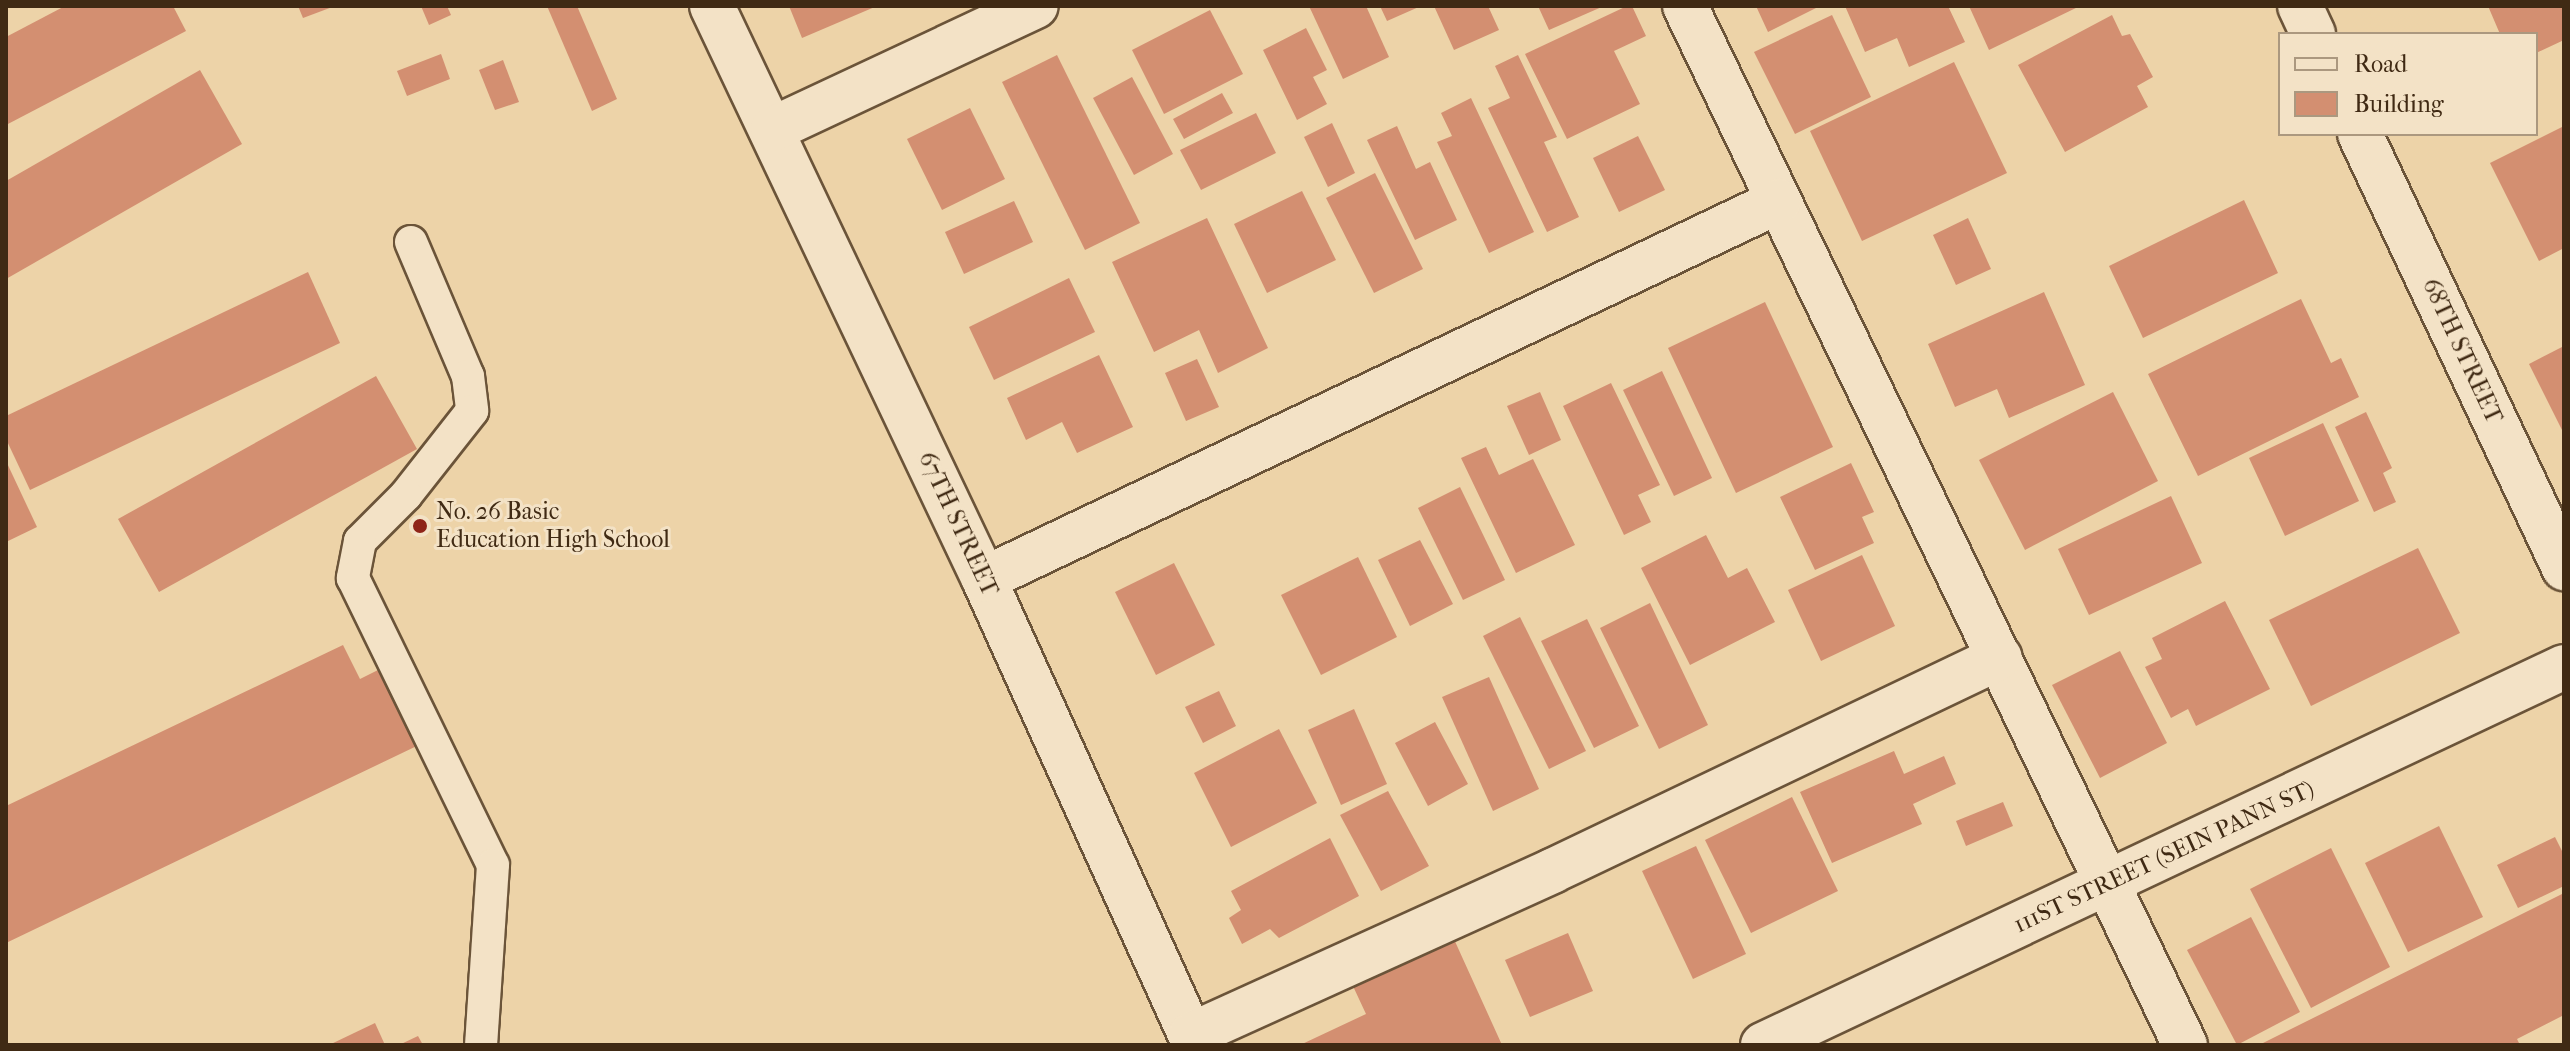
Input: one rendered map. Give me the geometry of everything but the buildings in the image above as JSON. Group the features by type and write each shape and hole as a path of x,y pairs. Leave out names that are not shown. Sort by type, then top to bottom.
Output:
{"street":[{"name":"67TH STREET","path":"712,6 984,579 1193,1040"},
{"path":"773,129 1036,6"},
{"path":"1685,6 2110,883 2185,1045"},
{"path":"2300,6 2312,32"},
{"name":"68TH STREET","path":"2361,136 2564,568"},
{"path":"984,579 1779,201"},
{"path":"1193,1040 2000,657"},
{"name":"111ST STREET (SEIN PANN ST)","path":"1763,1045 2564,667"}],"lane":[{"path":"411,242 468,376 472,411 406,495 360,541 353,578 493,865 481,1045"}],"place":[{"name":"No. 26 Basic Education High School","path":"420,526"}]}
